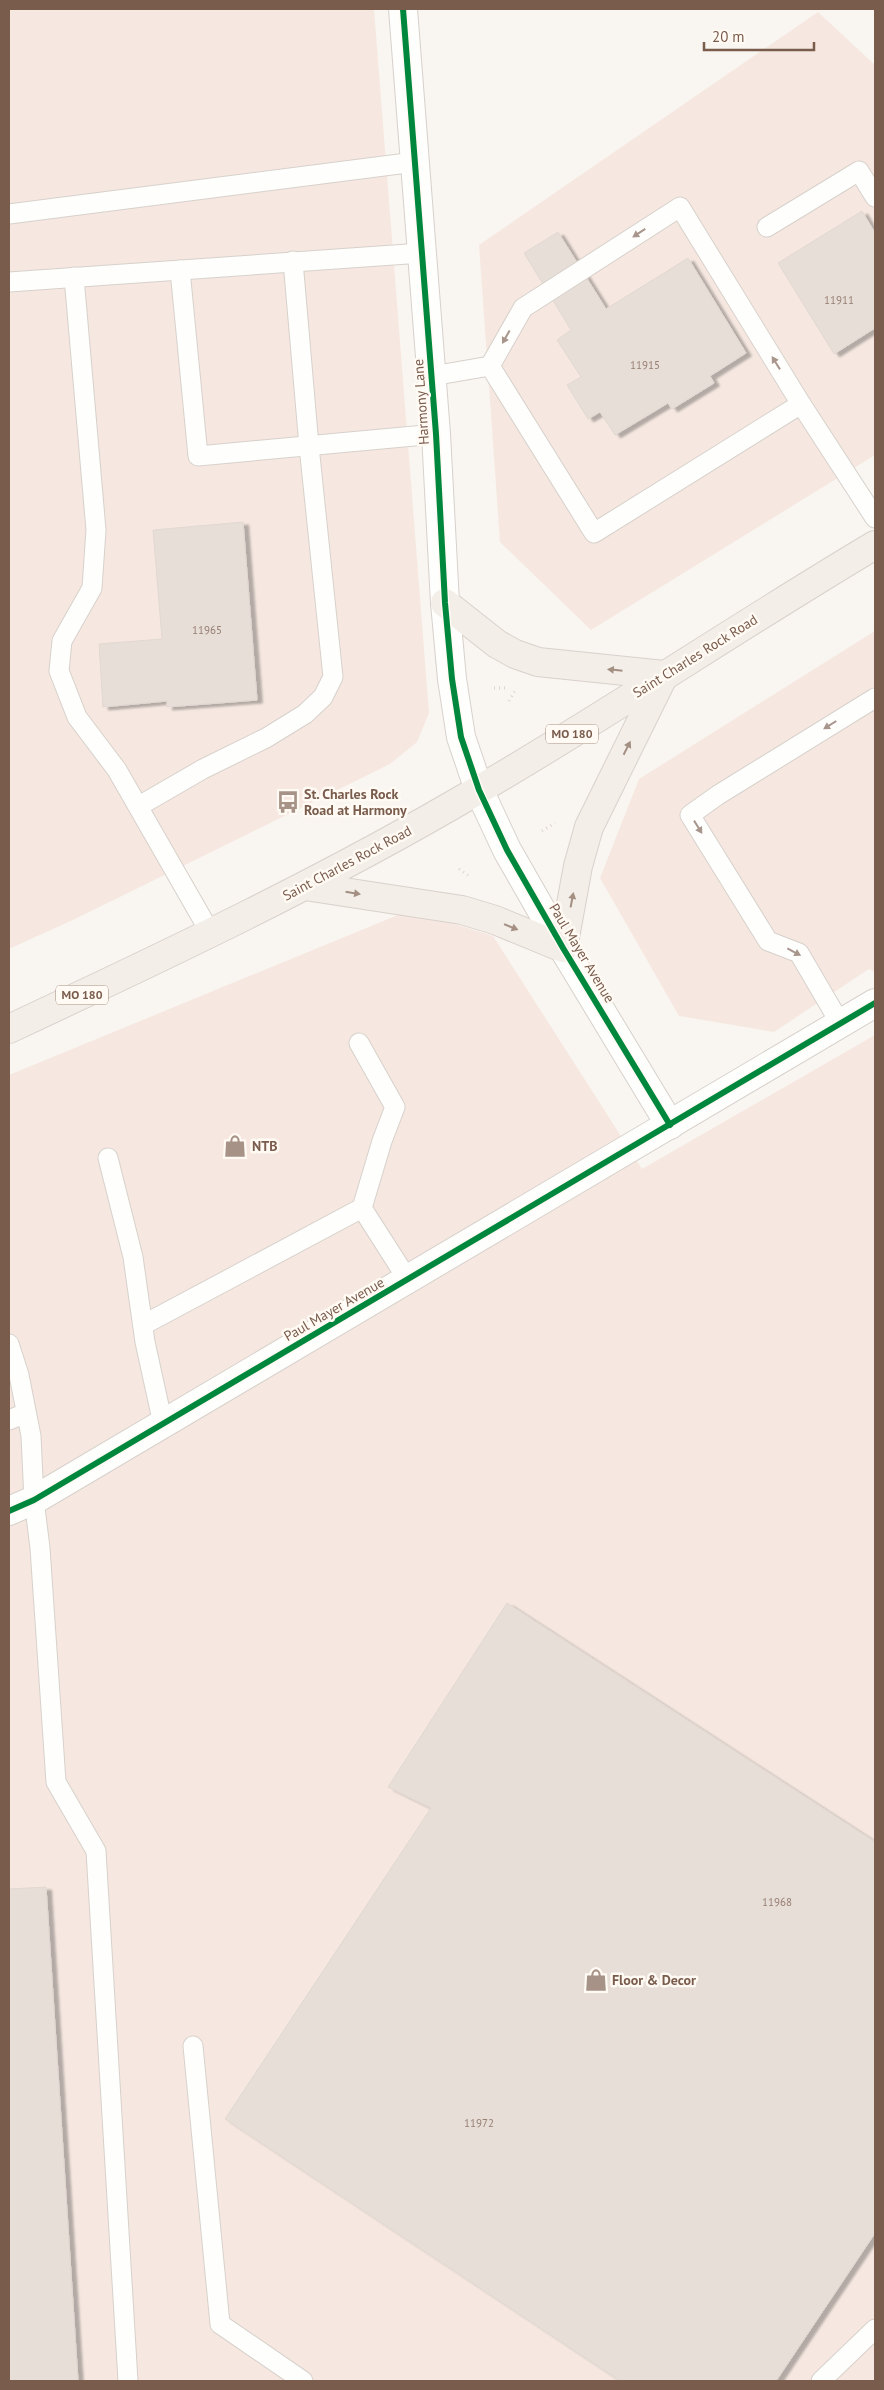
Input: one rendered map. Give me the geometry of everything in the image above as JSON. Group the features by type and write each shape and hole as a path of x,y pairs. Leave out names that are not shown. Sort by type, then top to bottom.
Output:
{"main road":[{"name":"Saint Charles Rock Road","path":"9,1029 211,934 305,886 479,790 875,545"},
{"path":"305,886 462,910 495,920 563,948 578,866 589,827 664,676 538,662 515,654 497,644 445,603"}],"street":[{"name":"Harmony Lane","path":"403,9 432,376 445,603 452,679 461,737 479,790"},
{"name":"Paul Mayer Avenue","path":"479,790 507,850 563,948 670,1125"},
{"name":"Paul Mayer Avenue","path":"9,1511 34,1500 875,1002"}],"lane":[{"path":"9,214 415,162"},
{"path":"767,227 859,172 875,198"},
{"path":"490,366 523,308 680,207 801,404 875,518"},
{"path":"9,282 422,253"},
{"path":"138,806 203,769 266,738 305,714 323,697 333,677 308,446 293,261"},
{"path":"180,270 198,456 436,434"},
{"path":"74,277 96,530 92,588 62,641 59,671 77,717 117,770 211,934"},
{"path":"432,376 490,366"},
{"path":"490,366 594,533 801,404"},
{"path":"840,1023 800,953 768,941 690,815 718,795 873,699"},
{"path":"143,1326 362,1208 382,1141 395,1107 359,1043"},
{"path":"108,1158 133,1257 143,1326 162,1424"},
{"path":"362,1208 408,1280"},
{"path":"9,1344 18,1375 31,1436 34,1500 40,1548 56,1782 96,1851 128,2381"},
{"path":"9,1420 26,1413"},
{"path":"194,2046 220,2324 303,2381"},
{"path":"821,2381 875,2330"}],"path":[{"path":"459,869 473,879"}],"shaded area":[{"path":"9,9 374,9 429,713 417,742 390,764 75,919 9,949"},
{"path":"818,12 875,65 875,455 591,630 500,542 479,245"},
{"path":"875,631 875,972 869,969 774,1032 679,1016 600,878 639,779"},
{"path":"410,910 493,936 642,1169 875,1035 875,2381 9,2381 9,1075"}],"building":[{"path":"862,211 875,233 875,328 834,354 778,263"},
{"path":"558,232 606,309 688,258 746,353 710,376 714,383 672,409 668,403 615,435 600,412 588,419 567,385 581,377 557,340 571,330 524,253"},
{"path":"243,522 257,700 167,707 167,701 103,707 99,644 162,639 153,530"},
{"name":"Floor & Decor","path":"507,1603 875,1842 875,2233 776,2381 620,2381 225,2119 431,1808 388,1787"},
{"path":"46,1887 78,2381 9,2381 9,1889"}],"cycle path":[{"path":"403,9 436,434 445,603 452,679 461,737 479,790 507,850 563,948 670,1125"},
{"path":"9,1511 34,1500 875,1003"}],"place":[{"name":"St. Charles Rock Road at Harmony","path":"288,802"},
{"name":"NTB","path":"235,1146"},
{"name":"Floor & Decor","path":"596,1980"}]}
